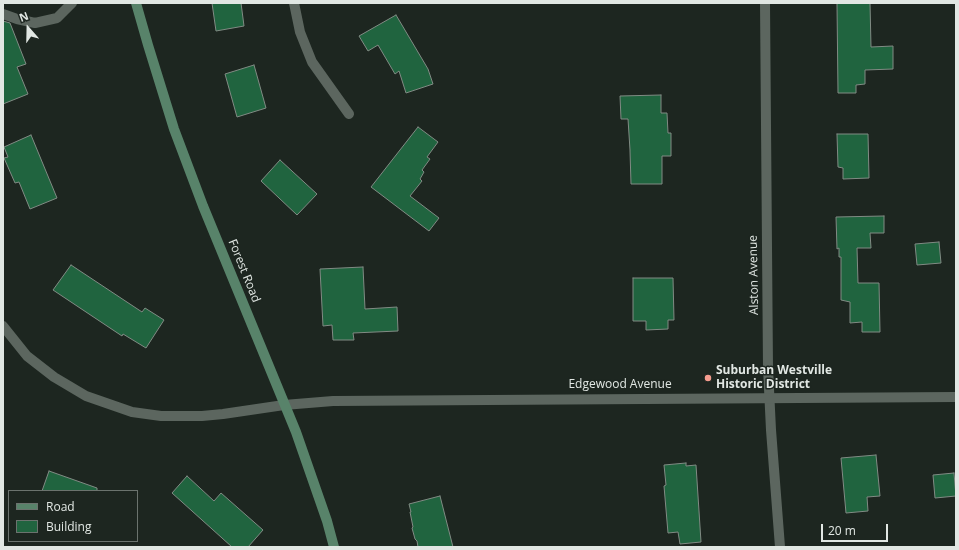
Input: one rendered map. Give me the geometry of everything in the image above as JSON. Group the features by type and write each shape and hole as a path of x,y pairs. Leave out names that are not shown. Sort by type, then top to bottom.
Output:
{"main road":[{"name":"Forest Road","path":"136,3 174,129 209,221 296,432 327,521 334,547"}],"street":[{"path":"3,14 35,23 57,18 72,3"},
{"path":"294,3 300,32 312,62 349,114"},
{"name":"Alston Avenue","path":"765,3 768,368 780,547"},
{"name":"Edgewood Avenue","path":"3,326 28,356 54,377 86,396 132,412 160,416 202,416 284,405 333,401 569,398 956,397"}],"building":[{"path":"212,3 241,3 244,26 216,31"},
{"path":"837,3 870,3 871,47 893,46 893,69 865,70 865,84 856,85 856,93 838,93"},
{"path":"396,15 428,69 433,84 406,93 399,71 395,74 378,45 368,51 359,36"},
{"path":"3,21 10,23 26,64 17,67 28,94 3,104"},
{"path":"254,65 266,108 237,117 225,74"},
{"path":"661,95 661,113 667,113 668,133 671,133 671,156 662,156 662,184 631,184 628,119 621,119 620,96"},
{"path":"418,127 438,142 427,157 430,159 422,170 424,172 420,179 422,181 410,196 439,218 429,231 371,187"},
{"path":"837,134 868,134 869,178 843,179 843,168 838,167"},
{"path":"31,135 57,198 30,209 19,182 15,183 4,158 8,157 4,147"},
{"path":"280,160 317,194 297,215 261,181"},
{"path":"884,216 884,233 870,233 871,248 857,248 858,283 879,283 880,332 862,332 862,322 850,323 850,302 841,300 841,257 839,257 839,248 837,249 836,217"},
{"path":"939,242 941,263 917,265 915,244"},
{"path":"71,265 142,312 145,308 164,320 146,348 123,334 122,336 53,290"},
{"path":"363,267 365,309 397,307 398,331 353,333 354,340 333,340 332,325 323,326 320,269"},
{"path":"633,278 673,278 674,320 668,320 668,329 646,330 646,321 633,321"},
{"path":"876,455 880,496 867,497 868,511 846,513 841,458"},
{"path":"686,463 686,466 696,465 701,542 680,544 678,532 668,533 664,486 666,485 664,465"},
{"path":"49,471 97,488 97,490 42,490"},
{"path":"954,473 956,496 935,498 933,475"},
{"path":"187,476 214,501 221,493 263,530 248,547 232,547 172,493"},
{"path":"440,496 453,547 418,547 412,528 409,504"}],"place":[{"name":"Suburban Westville Historic District","path":"708,378"}]}
